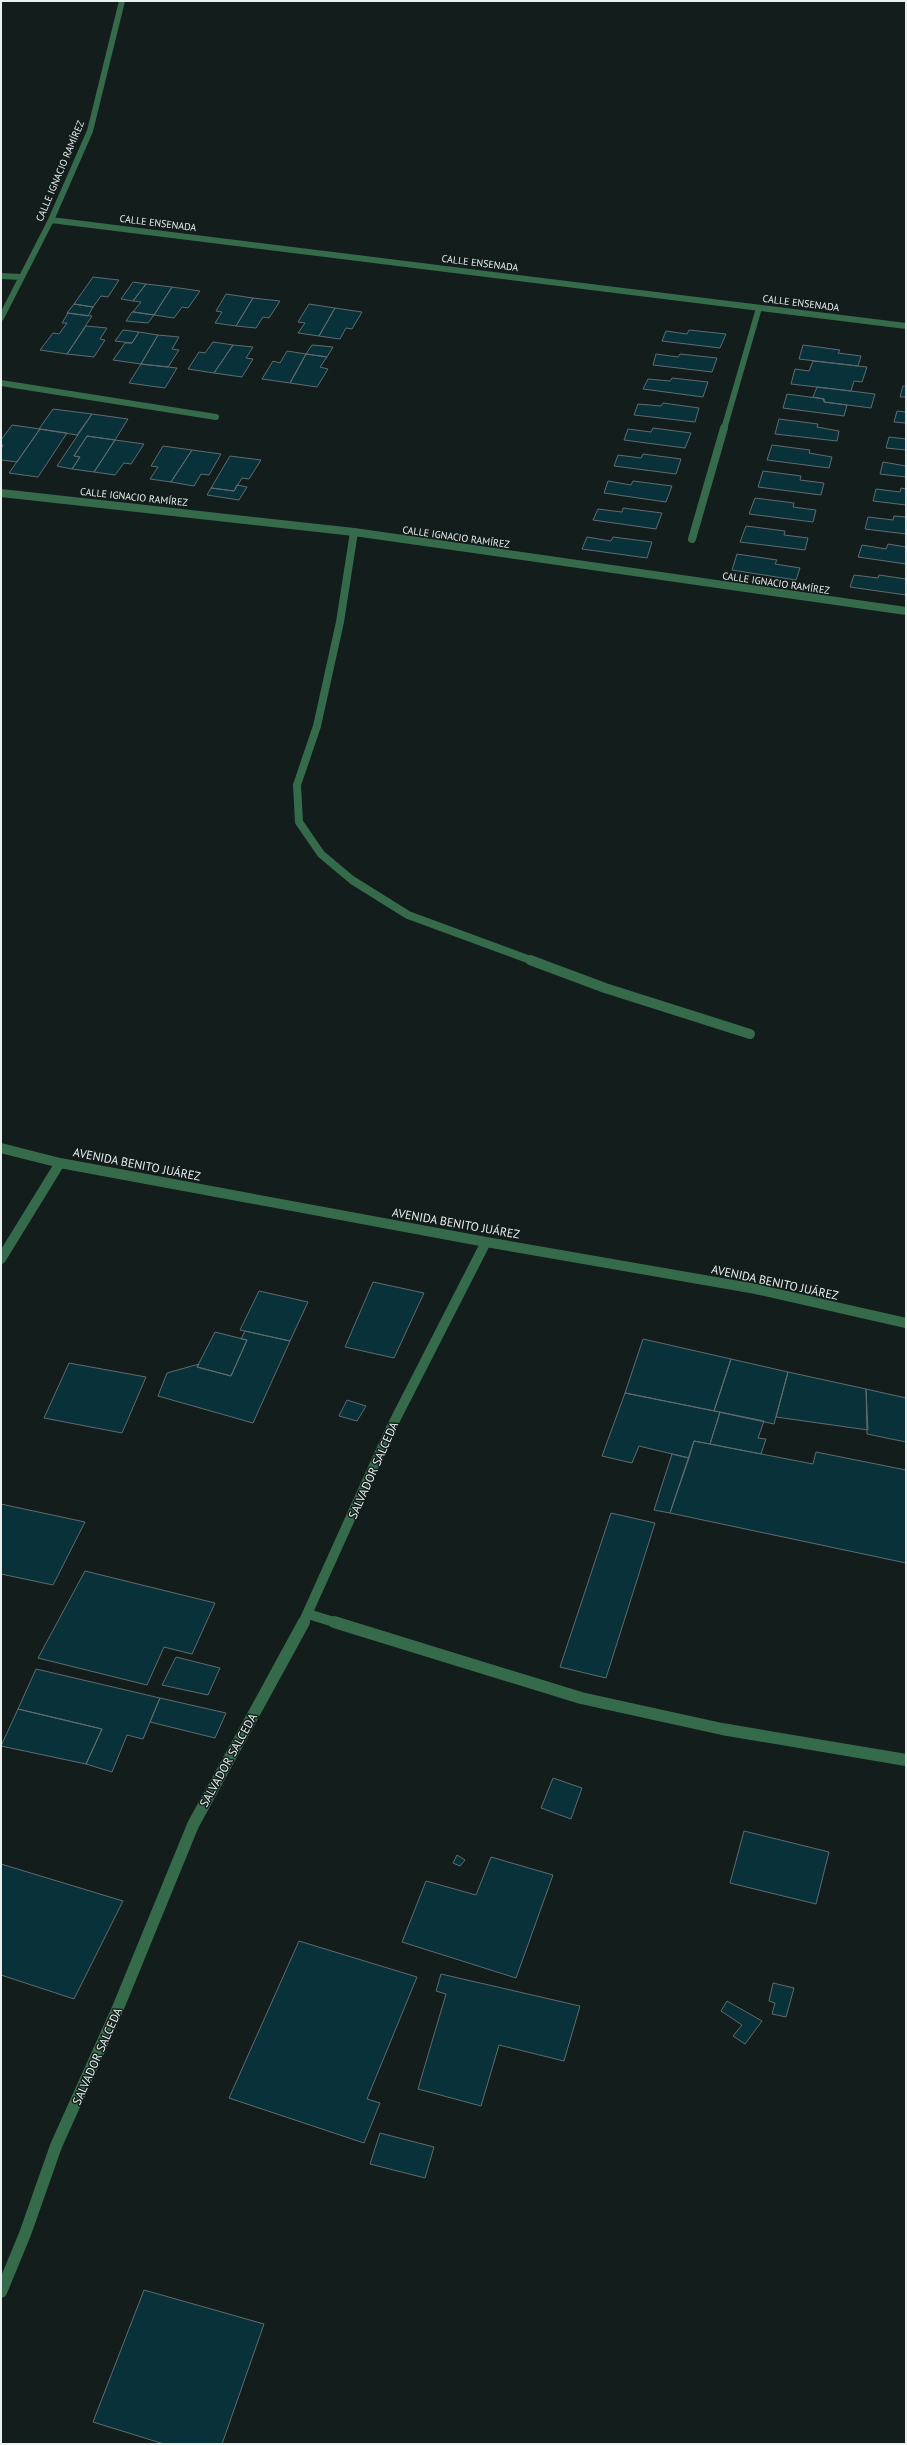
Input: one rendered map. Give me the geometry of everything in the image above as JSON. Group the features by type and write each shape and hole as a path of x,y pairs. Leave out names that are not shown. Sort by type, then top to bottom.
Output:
{"street":[{"name":"CALLE IGNACIO RAMÍREZ","path":"1,318 51,220 90,131 122,1"},
{"name":"CALLE ENSENADA","path":"51,220 906,326"},
{"path":"1,276 21,277"},
{"path":"692,539 759,308"},
{"path":"1,383 216,417"},
{"name":"CALLE IGNACIO RAMÍREZ","path":"1,493 354,532 906,611"},
{"path":"354,532 340,622 320,711 297,785 299,822 321,854 352,880 408,915 605,988 750,1034"},
{"name":"AVENIDA BENITO JUÁREZ","path":"1,1148 60,1163 486,1242 756,1289 906,1323"},
{"path":"1,1259 60,1163"},
{"name":"SALVADOR SALCEDA","path":"1,2292 25,2234 56,2146 118,2008 193,1824 308,1614 391,1428 486,1242"},
{"path":"308,1614 581,1698 722,1729 850,1752 906,1760"}],"building":[{"path":"93,277 119,280 108,297 101,296 93,307 74,304"},
{"path":"133,282 146,284 133,301 121,299"},
{"path":"146,284 172,287 154,315 133,312 141,302 133,301"},
{"path":"172,287 200,291 188,308 182,307 174,318 154,315"},
{"path":"226,294 253,298 236,326 215,323 222,312 216,311"},
{"path":"253,298 280,301 269,318 263,317 256,328 236,326"},
{"path":"74,304 93,307 88,316 67,313"},
{"path":"309,304 335,308 319,336 298,333 305,323 298,322"},
{"path":"335,308 362,312 352,329 346,328 340,339 319,336"},
{"path":"132,312 154,315 148,323 126,321"},
{"path":"68,313 92,316 67,354 40,350 53,333 59,334 67,323 62,323"},
{"path":"86,326 107,328 100,339 105,340 94,357 67,354"},
{"path":"123,330 139,332 132,343 115,341"},
{"path":"689,330 726,334 720,348 662,341 666,331 687,334"},
{"path":"139,332 158,335 141,364 113,360 125,343 132,343"},
{"path":"158,335 179,337 172,349 179,350 168,367 141,364"},
{"path":"213,342 233,345 214,373 188,369 199,352 205,353"},
{"path":"233,345 253,347 246,358 253,359 242,377 214,373"},
{"path":"312,345 333,347 327,357 306,354"},
{"path":"803,345 840,350 838,353 861,356 858,366 799,359"},
{"path":"287,351 306,354 290,383 262,379 273,361 280,363"},
{"path":"306,354 327,357 320,367 328,369 317,387 290,383"},
{"path":"656,354 678,357 680,354 717,358 712,372 653,365"},
{"path":"813,361 867,367 862,382 854,381 851,391 791,384 795,369 809,371"},
{"path":"141,364 177,368 165,388 129,383"},
{"path":"672,378 708,382 703,397 643,389 648,379 670,381"},
{"path":"903,386 906,386 906,397 900,397"},
{"path":"817,387 875,394 871,408 824,402 824,399 813,397"},
{"path":"787,394 824,399 824,402 847,405 844,416 783,408"},
{"path":"663,403 699,408 695,422 634,415 638,404 661,406"},
{"path":"53,409 92,414 77,435 39,429"},
{"path":"897,411 906,412 906,423 894,422"},
{"path":"92,414 128,419 115,440 87,436 74,456 80,457 72,469 57,466"},
{"path":"779,419 818,424 817,427 839,431 837,441 775,434"},
{"path":"12,425 40,429 17,462 1,460 1,449 3,445 1,445 1,440"},
{"path":"653,428 691,433 685,448 624,440 628,429 651,432"},
{"path":"40,429 67,433 38,477 9,473"},
{"path":"87,436 115,440 94,472 72,469 80,457 74,456"},
{"path":"889,437 906,439 906,450 886,448"},
{"path":"115,440 144,444 131,464 124,463 115,475 94,472"},
{"path":"772,445 810,450 809,453 832,457 829,468 767,460"},
{"path":"163,446 192,450 171,482 150,479 158,467 151,466"},
{"path":"192,450 221,454 209,475 201,474 194,486 171,482"},
{"path":"643,454 681,459 676,474 614,466 618,455 641,458"},
{"path":"230,456 261,460 249,479 242,478 234,491 211,488"},
{"path":"883,462 906,466 906,477 880,474"},
{"path":"763,471 801,476 800,480 824,483 821,495 758,487"},
{"path":"608,481 631,485 633,481 672,486 666,502 604,493"},
{"path":"237,485 247,487 239,500 207,495 211,488 234,491"},
{"path":"901,488 906,489 906,505 873,501 876,489 900,492"},
{"path":"755,498 794,503 793,507 816,510 813,522 749,514"},
{"path":"623,508 662,513 656,529 593,520 598,509 622,512"},
{"path":"894,516 906,517 906,534 865,529 868,517 893,520"},
{"path":"746,526 785,531 784,535 808,538 805,550 740,542"},
{"path":"587,537 611,541 613,537 652,542 647,558 582,549"},
{"path":"888,544 906,547 906,564 858,557 862,545 886,549"},
{"path":"737,554 777,560 775,564 800,568 796,580 732,570"},
{"path":"854,575 878,578 879,575 906,579 906,595 850,587"},
{"path":"373,1282 424,1293 394,1358 345,1347"},
{"path":"259,1291 308,1302 290,1341 240,1330"},
{"path":"245,1331 290,1341 253,1423 158,1396 167,1373 199,1364 197,1367 231,1376 247,1340 241,1339"},
{"path":"215,1332 247,1340 231,1376 197,1367"},
{"path":"643,1339 731,1359 714,1411 625,1393"},
{"path":"731,1359 788,1372 774,1424 714,1411"},
{"path":"69,1363 146,1377 122,1433 44,1418"},
{"path":"788,1372 866,1389 868,1430 776,1417"},
{"path":"866,1389 906,1398 906,1442 867,1434"},
{"path":"625,1393 720,1412 710,1444 694,1441 689,1458 639,1446 632,1463 602,1456"},
{"path":"347,1400 366,1406 357,1421 339,1416"},
{"path":"720,1412 764,1421 758,1438 766,1439 761,1454 710,1444"},
{"path":"694,1441 813,1464 816,1452 906,1470 906,1563 670,1513"},
{"path":"672,1454 689,1458 670,1513 654,1510"},
{"path":"1,1504 85,1522 53,1585 1,1574"},
{"path":"611,1513 655,1523 606,1678 560,1667"},
{"path":"85,1571 215,1603 192,1654 164,1647 147,1685 38,1658"},
{"path":"176,1657 220,1668 208,1695 162,1685"},
{"path":"36,1669 160,1698 143,1739 127,1735 112,1772 86,1764 102,1729 18,1709"},
{"path":"160,1698 226,1713 215,1738 150,1722"},
{"path":"18,1709 102,1729 86,1764 1,1746"},
{"path":"553,1778 582,1788 571,1819 541,1808"},
{"path":"744,1831 829,1852 816,1904 730,1883"},
{"path":"457,1855 465,1860 460,1866 453,1863"},
{"path":"491,1857 553,1875 516,1978 402,1942 426,1881 476,1895"},
{"path":"1,1864 123,1901 74,1999 1,1975"},
{"path":"299,1941 417,1977 367,2099 380,2103 364,2143 229,2098"},
{"path":"441,1974 580,2006 564,2061 499,2045 481,2106 418,2089 446,1994 436,1991"},
{"path":"773,1983 794,1988 786,2017 772,2014 775,2003 769,2001"},
{"path":"727,2001 762,2021 745,2044 733,2036 742,2025 721,2011"},
{"path":"380,2133 434,2147 425,2178 370,2164"},
{"path":"144,2290 264,2324 222,2444 164,2444 93,2422"}]}
